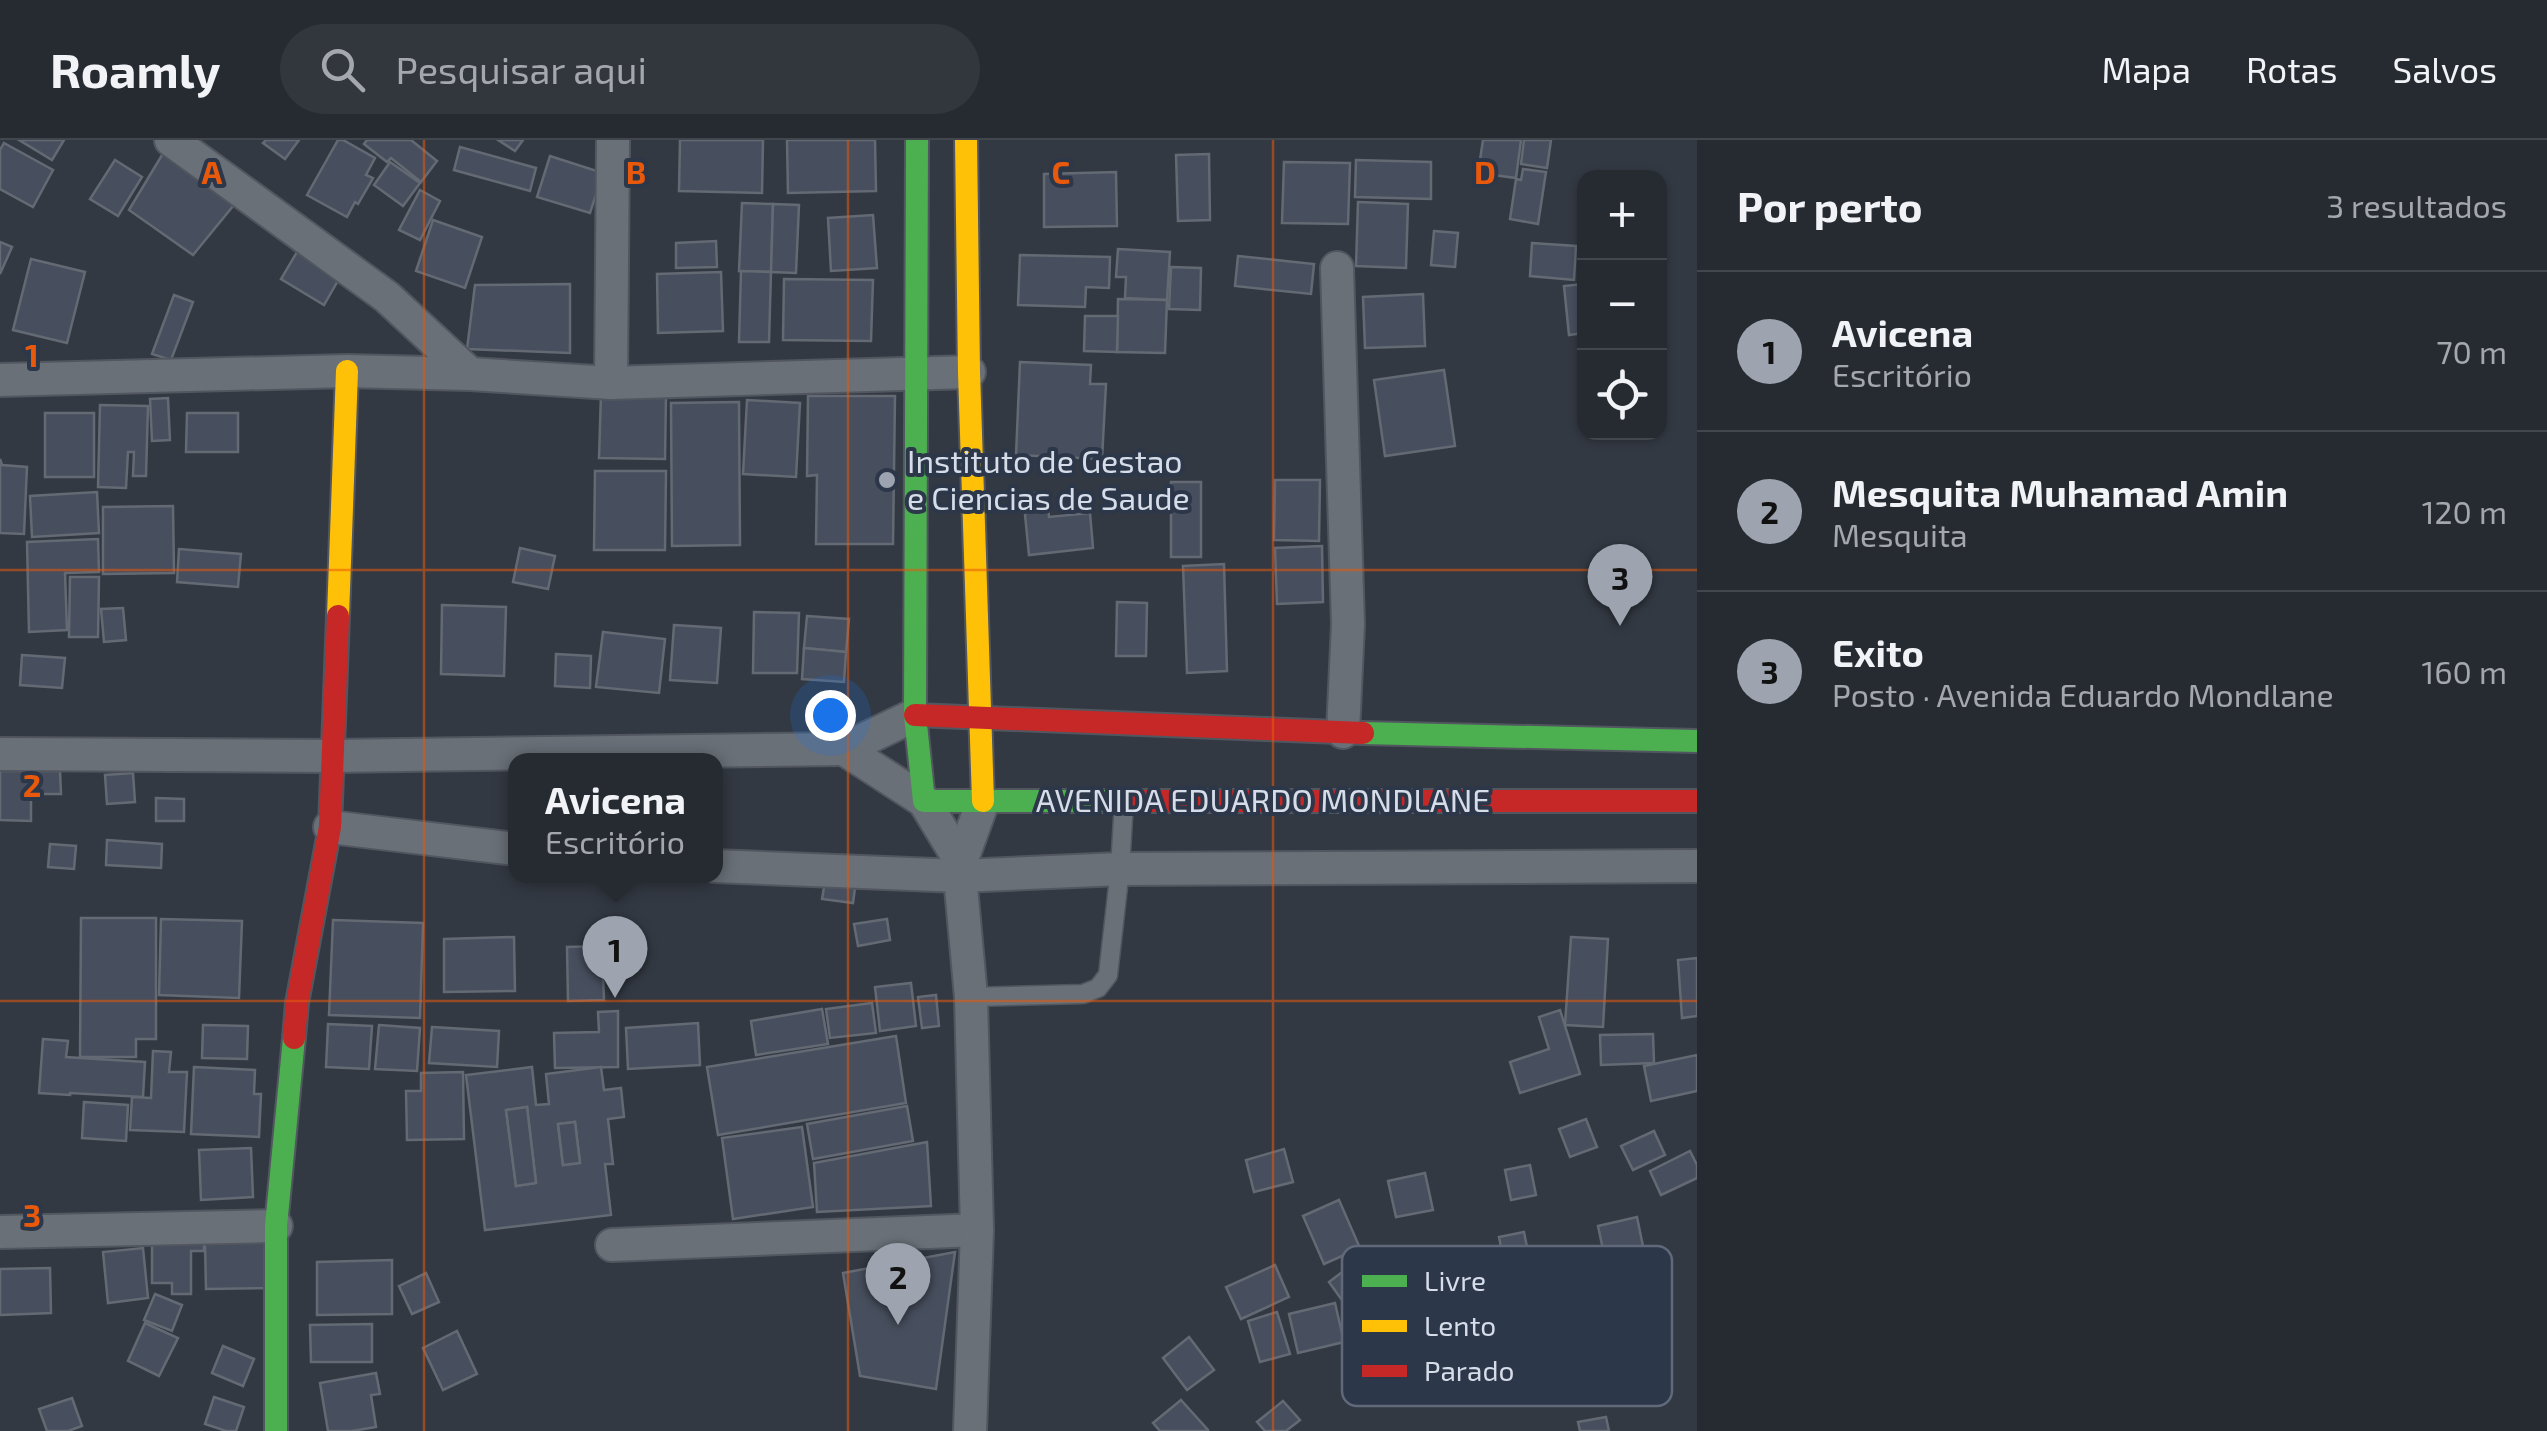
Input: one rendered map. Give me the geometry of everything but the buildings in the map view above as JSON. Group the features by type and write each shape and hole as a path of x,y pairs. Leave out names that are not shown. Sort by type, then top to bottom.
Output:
{"street":[{"path":"171,140 387,297 470,374"},
{"path":"610,383 614,140"},
{"path":"917,140 914,715 924,801 961,869"},
{"path":"966,140 983,802 961,869 971,997 977,1230 970,1431"},
{"path":"1337,268 1348,624 1342,732"},
{"path":"276,1431 276,1226 297,1002 330,827 347,371"},
{"path":"0,380 347,371 610,383 969,372"},
{"name":"AVENIDA EDUARDO MONDLANE","path":"551,753 844,749 914,715 1697,741"},
{"path":"844,749 924,801"},
{"name":"AVENIDA EDUARDO MONDLANE","path":"0,754 508,754"},
{"name":"AVENIDA EDUARDO MONDLANE","path":"924,801 1697,801"},
{"path":"330,827 508,848"},
{"path":"723,866 1697,866"},
{"path":"0,1232 276,1226"},
{"path":"612,1245 977,1230"}],"lane":[{"path":"971,997 1083,994 1098,988 1108,976 1124,801"}],"traffic: fast":[{"path":"917,140 915,715 924,801 1116,801"},
{"path":"1363,733 1697,741"},
{"path":"276,1431 276,1226 294,1038"}],"traffic: slow":[{"path":"966,140 983,801"},
{"path":"338,616 347,371"}],"traffic: jam":[{"path":"294,1038 330,827 338,616"},
{"path":"915,715 1363,733"},
{"path":"1116,801 1697,801"}],"place":[{"name":"Instituto de Gestao e Ciencias de Saude","path":"887,480"},
{"name":"Exito","path":"1620,626"},
{"name":"Avicena","path":"615,998"},
{"name":"Mesquita Muhamad Amin","path":"898,1325"}]}
